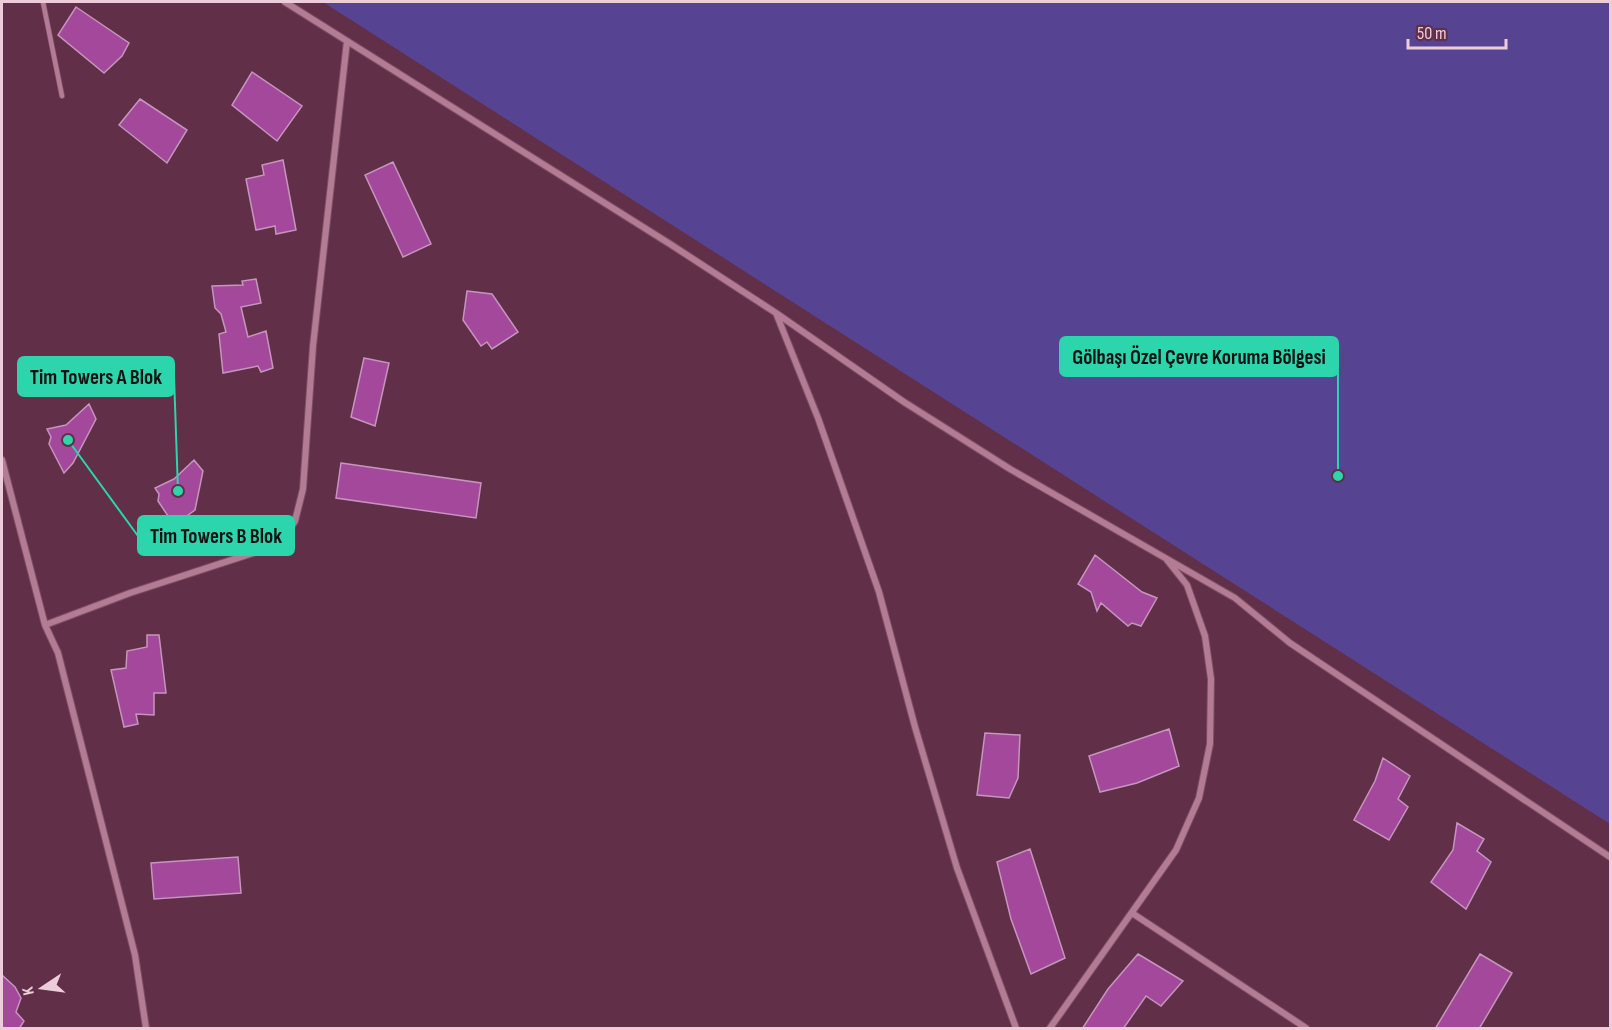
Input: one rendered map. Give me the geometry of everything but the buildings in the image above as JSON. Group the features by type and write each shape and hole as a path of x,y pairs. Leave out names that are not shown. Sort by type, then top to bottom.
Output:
{"street":[{"path":"285,2 776,313 904,402 999,462 1235,598 1299,650 1611,857"},
{"path":"45,625 130,593 259,551 285,536 295,521 303,489 313,346 347,42"},
{"path":"776,313 818,418 879,592 915,727 957,868 1016,1029"},
{"path":"2,460 45,625 58,652 135,955 146,1029"},
{"path":"1050,1029 1176,850 1199,798 1210,744 1211,680 1205,636 1187,585 1163,555"},
{"path":"1132,913 1306,1029"}],"lane":[{"path":"43,2 62,96"}],"shaded area":[{"path":"323,2 1610,2 1610,824"}],"place":[{"name":"Tim Towers B Blok","path":"68,440"},
{"name":"Gölbaşı Özel Çevre Koruma Bölgesi","path":"1338,476"},
{"name":"Tim Towers A Blok","path":"178,491"}]}
